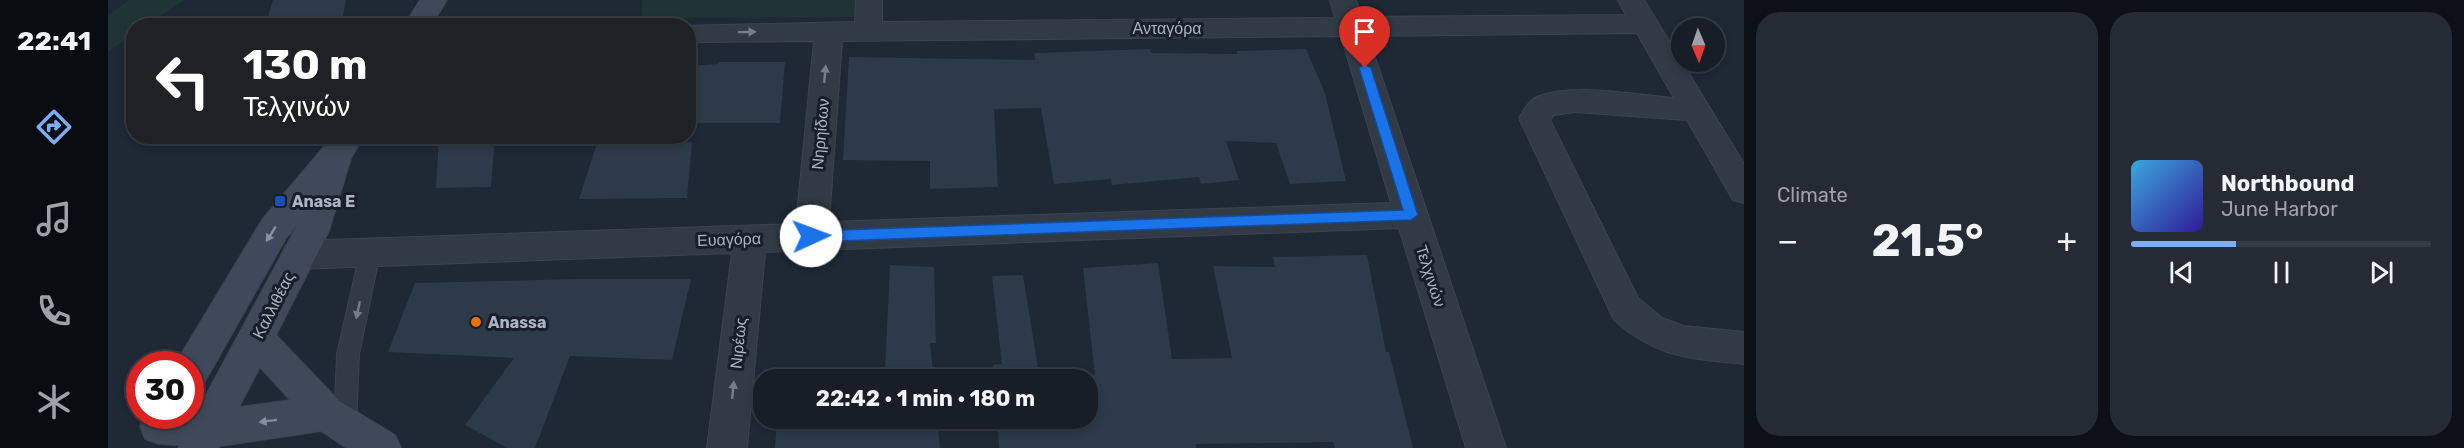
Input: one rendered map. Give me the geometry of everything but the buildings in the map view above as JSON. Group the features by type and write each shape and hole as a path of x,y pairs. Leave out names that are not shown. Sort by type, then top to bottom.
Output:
{"main road":[{"path":"422,18 434,0"},
{"name":"Καλλιθέας","path":"204,438 312,231 342,147"},
{"name":"Καλλιθέας","path":"203,351 274,229 342,147"},
{"path":"255,339 336,419 381,448"},
{"path":"157,430 204,438 336,419"}],"street":[{"path":"868,31 869,0"},
{"path":"1638,12 1744,191"},
{"name":"Ανταγόρα","path":"696,33 868,31 1347,13 1638,12"},
{"name":"Τελχινών","path":"1347,13 1486,448"},
{"name":"Νηρηίδων","path":"811,236 829,31"},
{"path":"1697,110 1575,101 1545,105 1534,118 1626,309 1649,329 1683,342 1744,348"},
{"name":"Ευαγόρα","path":"298,255 1411,215"},
{"name":"Νιρέως","path":"727,448 750,239"}],"lane":[{"path":"336,419 370,253"}],"green space":[{"path":"129,0 185,0 156,18 126,18 126,39 108,52 108,15"},
{"path":"642,0 855,0 855,17 641,18"}],"place":[{"name":"Anasa E","path":"280,201"},
{"name":"Anassa","path":"476,322"}],"route":[{"path":"811,236 1411,215 1365,68"}]}
